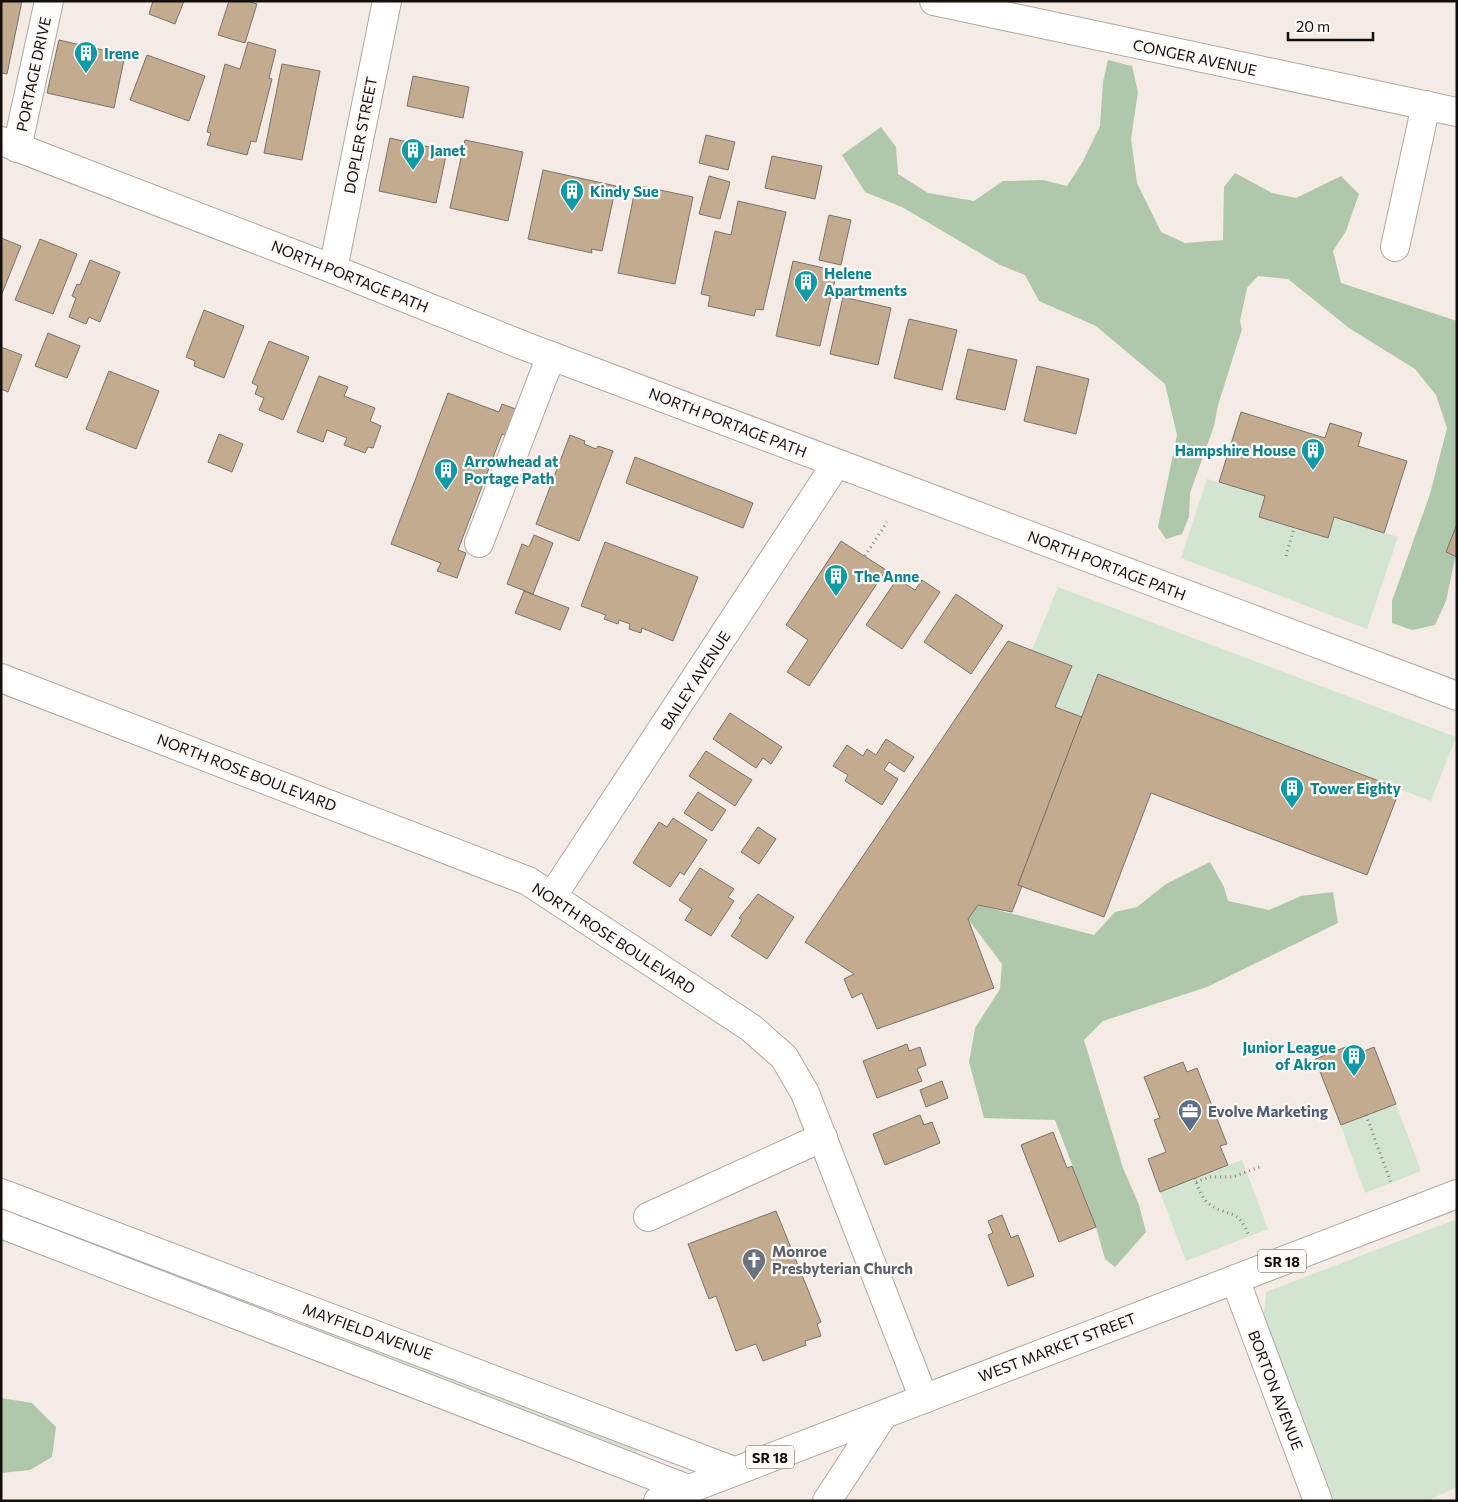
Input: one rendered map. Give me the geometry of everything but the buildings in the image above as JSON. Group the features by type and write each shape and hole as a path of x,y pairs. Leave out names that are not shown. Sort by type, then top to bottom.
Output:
{"street":[{"name":"PORTAGE DRIVE","path":"9,144 49,1"},
{"name":"DOPLER STREET","path":"334,269 387,1"},
{"name":"CONGER AVENUE","path":"934,1 1457,112"},
{"path":"1395,247 1426,105"},
{"name":"NORTH PORTAGE PATH","path":"9,144 334,269 551,356 1457,696"},
{"path":"479,544 551,356"},
{"name":"BAILEY AVENUE","path":"553,895 836,464"},
{"name":"NORTH ROSE BOULEVARD","path":"1,678 450,849 528,881 553,895 743,1022 772,1045 792,1068 805,1093 924,1399"},
{"path":"648,1217 823,1137"},
{"name":"MAYFIELD AVENUE","path":"1,1193 734,1471"},
{"name":"WEST MARKET STREET","path":"658,1501 1457,1194"},
{"name":"MAYFIELD AVENUE","path":"1,1224 688,1489"},
{"name":"BORTON AVENUE","path":"1235,1279 1318,1501"},
{"path":"282,1332 292,1303"},
{"path":"827,1501 883,1415"}],"path":[{"path":"865,556 888,522"},
{"path":"1286,556 1294,528"},
{"path":"1366,1115 1391,1183"},
{"path":"1250,1237 1246,1227 1237,1216 1208,1203 1200,1194 1195,1180 1210,1177 1233,1177 1262,1166"}],"green space":[{"path":"1108,60 1132,66 1138,92 1131,139 1137,183 1161,232 1185,243 1223,240 1224,187 1235,173 1272,193 1296,198 1341,176 1359,194 1346,231 1333,251 1341,283 1457,321 1457,549 1446,601 1435,625 1412,630 1392,623 1392,601 1430,494 1447,428 1436,395 1415,369 1349,328 1288,279 1258,276 1247,288 1240,321 1242,329 1218,405 1214,426 1190,493 1189,517 1182,534 1166,539 1158,527 1177,435 1165,384 1096,326 1039,301 1025,275 1000,265 902,207 865,192 842,155 881,127 896,147 898,174 928,193 974,201 1003,181 1043,180 1067,186 1082,163 1100,126 1103,82"},
{"path":"1207,479 1265,496 1259,517 1327,538 1334,517 1398,537 1367,629 1181,558"},
{"path":"1058,587 1456,737 1431,801 1099,674 1082,717 1055,707 1072,666 1032,650"},
{"path":"1210,862 1224,887 1228,901 1269,910 1301,896 1333,892 1338,923 1207,987 1103,1021 1084,1040 1123,1168 1139,1205 1146,1232 1115,1267 1105,1259 1096,1227 1055,1120 984,1118 969,1062 975,1028 1000,989 1002,964 968,919 978,905 1094,935 1115,912 1137,907 1166,884"},
{"path":"1396,1104 1421,1171 1365,1193 1341,1126"},
{"path":"1242,1160 1268,1229 1186,1261 1160,1192"},
{"path":"1,1207 271,1310 267,1322 1,1218"},
{"path":"1454,1220 1457,1224 1457,1487 1427,1501 1334,1501 1264,1315 1266,1292"},
{"path":"306,1324 638,1449 634,1464 303,1333"},
{"path":"1,1398 32,1403 56,1427 52,1457 30,1470 1,1473"}],"place":[{"name":"Irene","path":"86,74"},
{"name":"Janet","path":"413,171"},
{"name":"Kindy Sue","path":"572,212"},
{"name":"Helene Apartments","path":"806,303"},
{"name":"Hampshire House","path":"1313,471"},
{"name":"Arrowhead at Portage Path","path":"446,491"},
{"name":"The Anne","path":"836,597"},
{"name":"Tower Eighty","path":"1292,809"},
{"name":"Junior League of Akron","path":"1354,1077"},
{"name":"Evolve Marketing","path":"1190,1132"},
{"name":"Monroe Presbyterian Church","path":"754,1281"}]}
